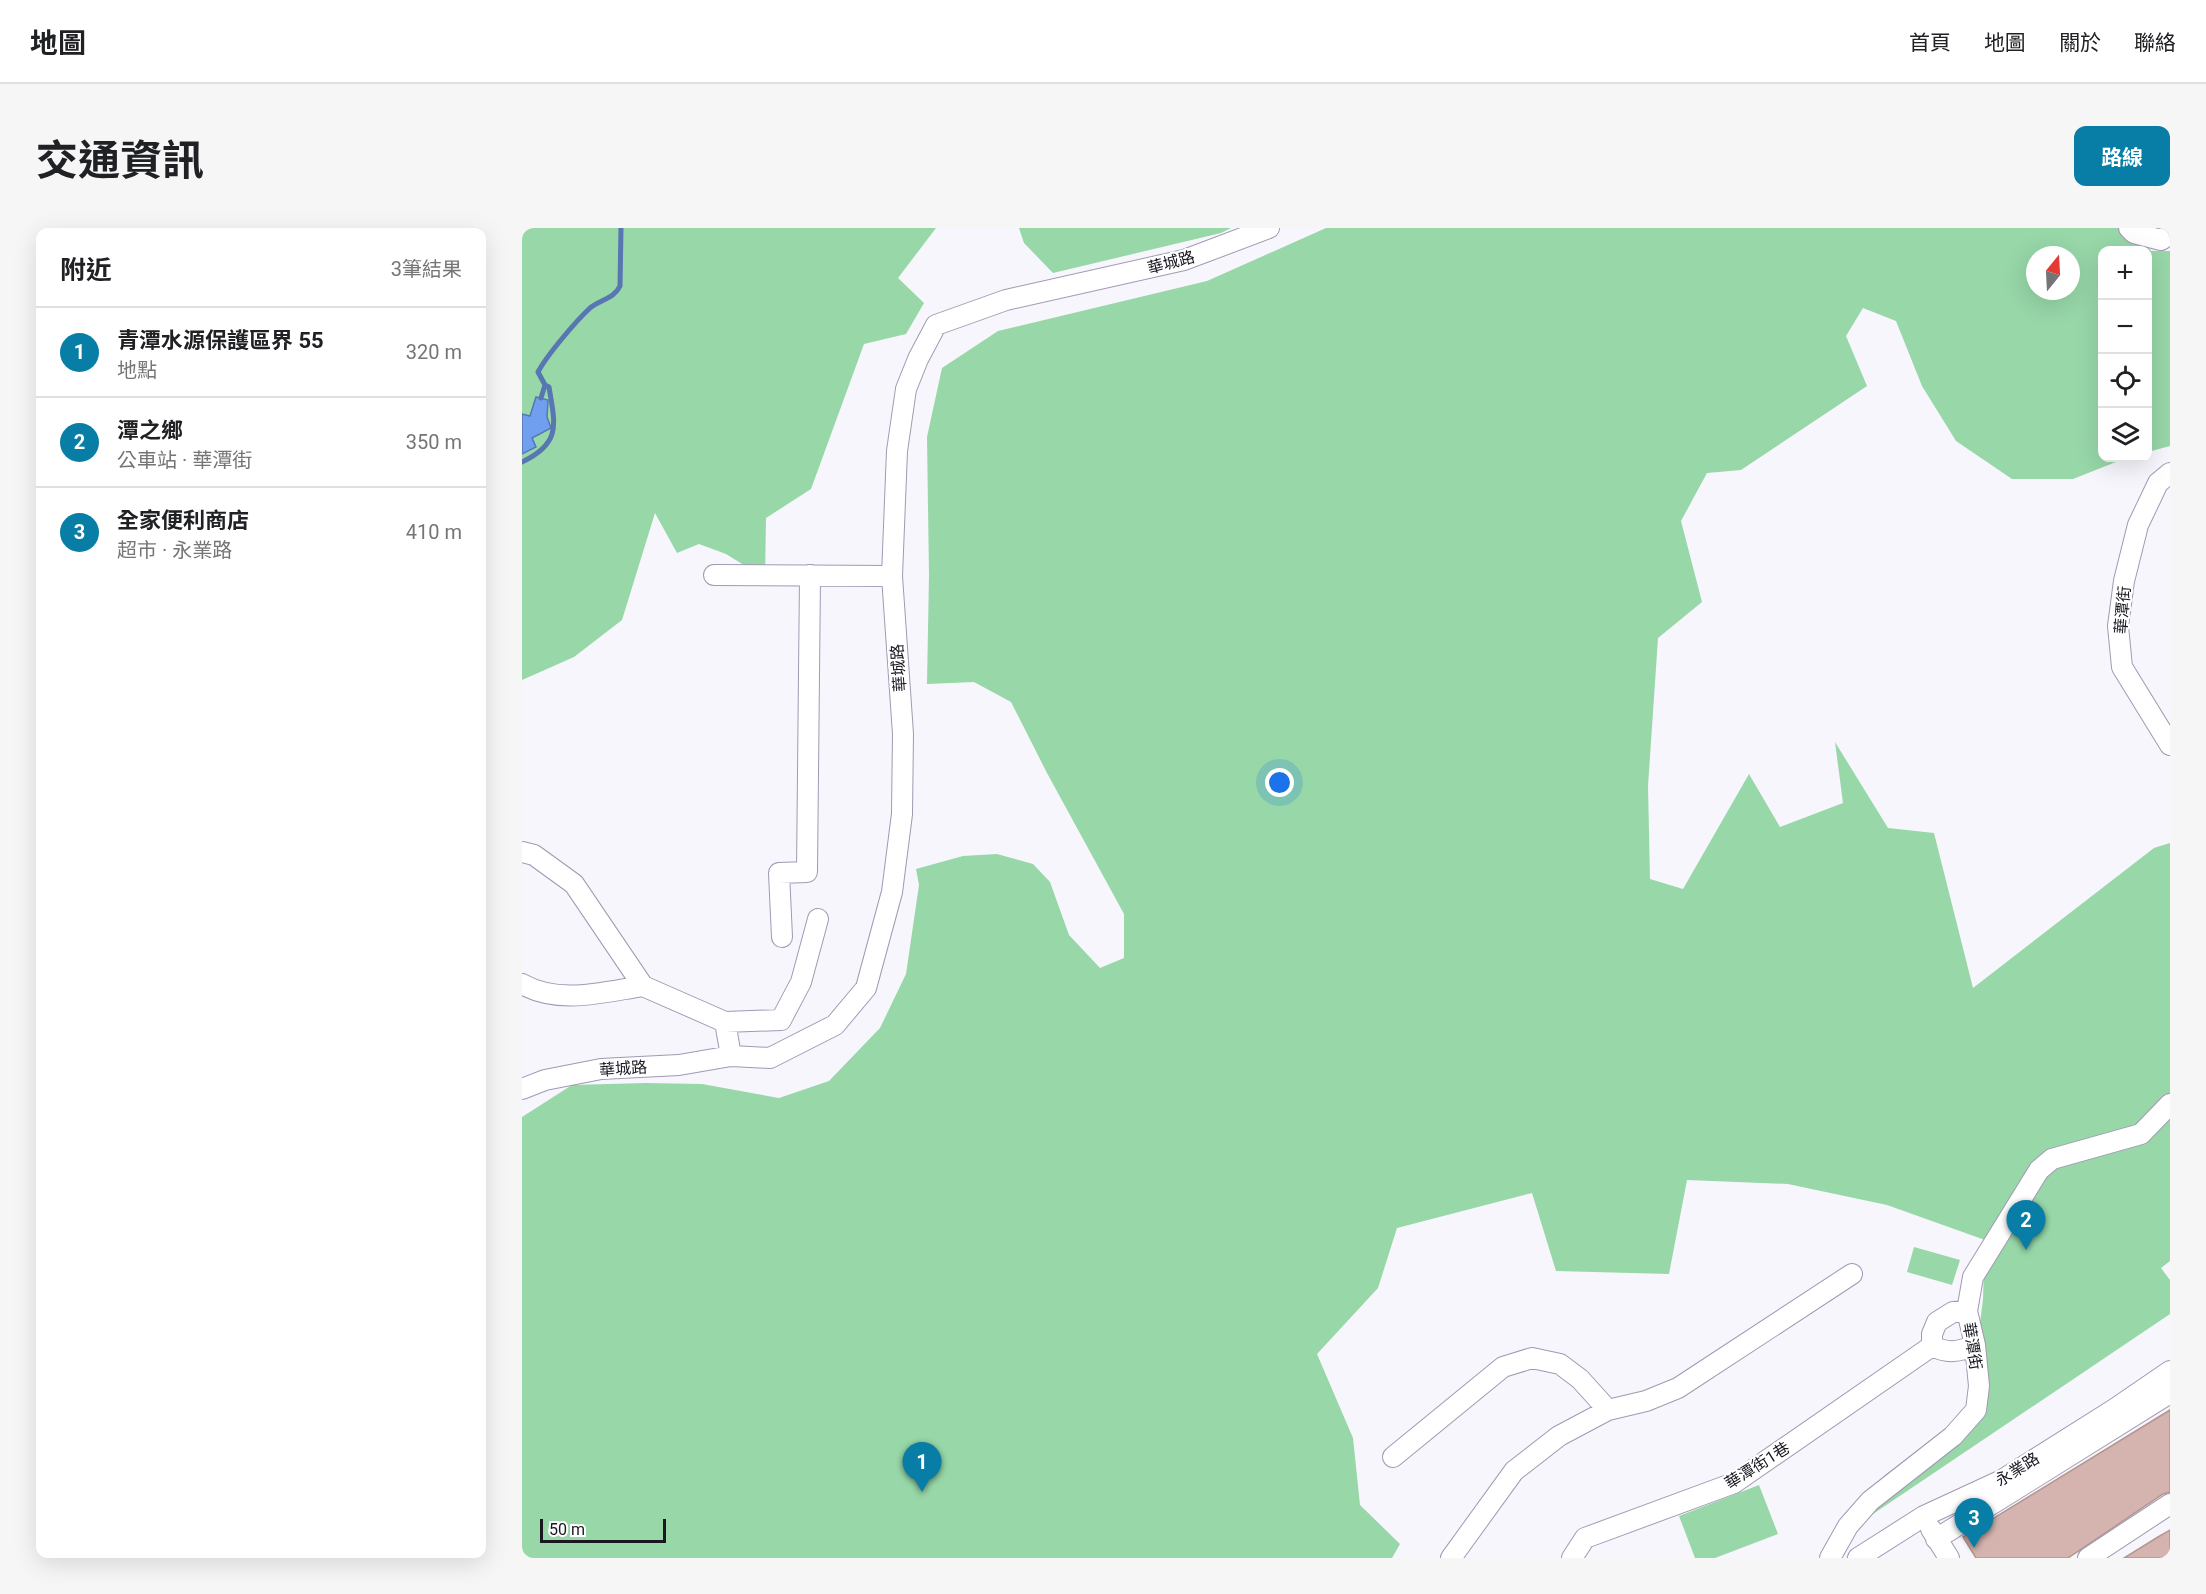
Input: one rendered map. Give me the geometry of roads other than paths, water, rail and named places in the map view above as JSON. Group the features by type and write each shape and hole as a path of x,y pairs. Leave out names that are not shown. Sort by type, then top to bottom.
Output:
{"street":[{"name":"華城路","path":"522,1089 545,1080 602,1069 679,1065 731,1056 770,1058 835,1025 866,988 892,892 902,814 903,734 892,576 897,451 906,389 918,359 936,325 1006,300 1184,260 1269,228"},
{"path":"2129,228 2134,233 2161,240 2170,234"},
{"name":"華潭街","path":"2170,472 2158,483 2139,525 2124,581 2118,626 2122,667 2170,745"},
{"path":"714,575 892,576"},
{"path":"782,937 779,873 807,872 810,576"},
{"path":"522,852 534,855 574,884 642,986"},
{"path":"522,984 531,989 573,997 642,986 725,1022 781,1020 801,982 818,919"},
{"path":"725,1022 731,1056"},
{"name":"華潭街","path":"1830,1558 1848,1526 1869,1501 1953,1436 1976,1410 1979,1386 1975,1345 1967,1311 1973,1277 2039,1170 2052,1159 2141,1134 2170,1104"},
{"path":"1451,1558 1514,1471 1558,1436 1608,1410 1646,1401 1678,1388 1852,1274"},
{"path":"1967,1311 1953,1312 1937,1322 1932,1334 1932,1346 1945,1352 1959,1352 1975,1345"},
{"name":"華潭街1巷","path":"1572,1558 1585,1538 1734,1483 1932,1346"},
{"path":"1393,1457 1503,1367 1532,1358 1560,1364 1580,1379 1608,1410"},
{"name":"永業路","path":"1858,1558 1924,1516 2002,1480 2170,1371"},
{"path":"1936,1539 2170,1393"},
{"path":"2088,1558 2170,1504"},
{"path":"1924,1516 1948,1558"}],"water":[{"path":"536,397 548,400 547,417 551,428 532,438 536,447 522,454 522,414 530,416"}],"waterway":[{"path":"541,398 545,385 538,372 548,357 590,308 611,296 620,286 621,228"},
{"path":"522,462 544,447 553,431 554,422 549,387 545,385"}],"place":[{"name":"潭之鄉","path":"2026,1250"},
{"name":"青潭水源保護區界 55","path":"922,1492"},
{"name":"全家便利商店","path":"1974,1548"}]}
